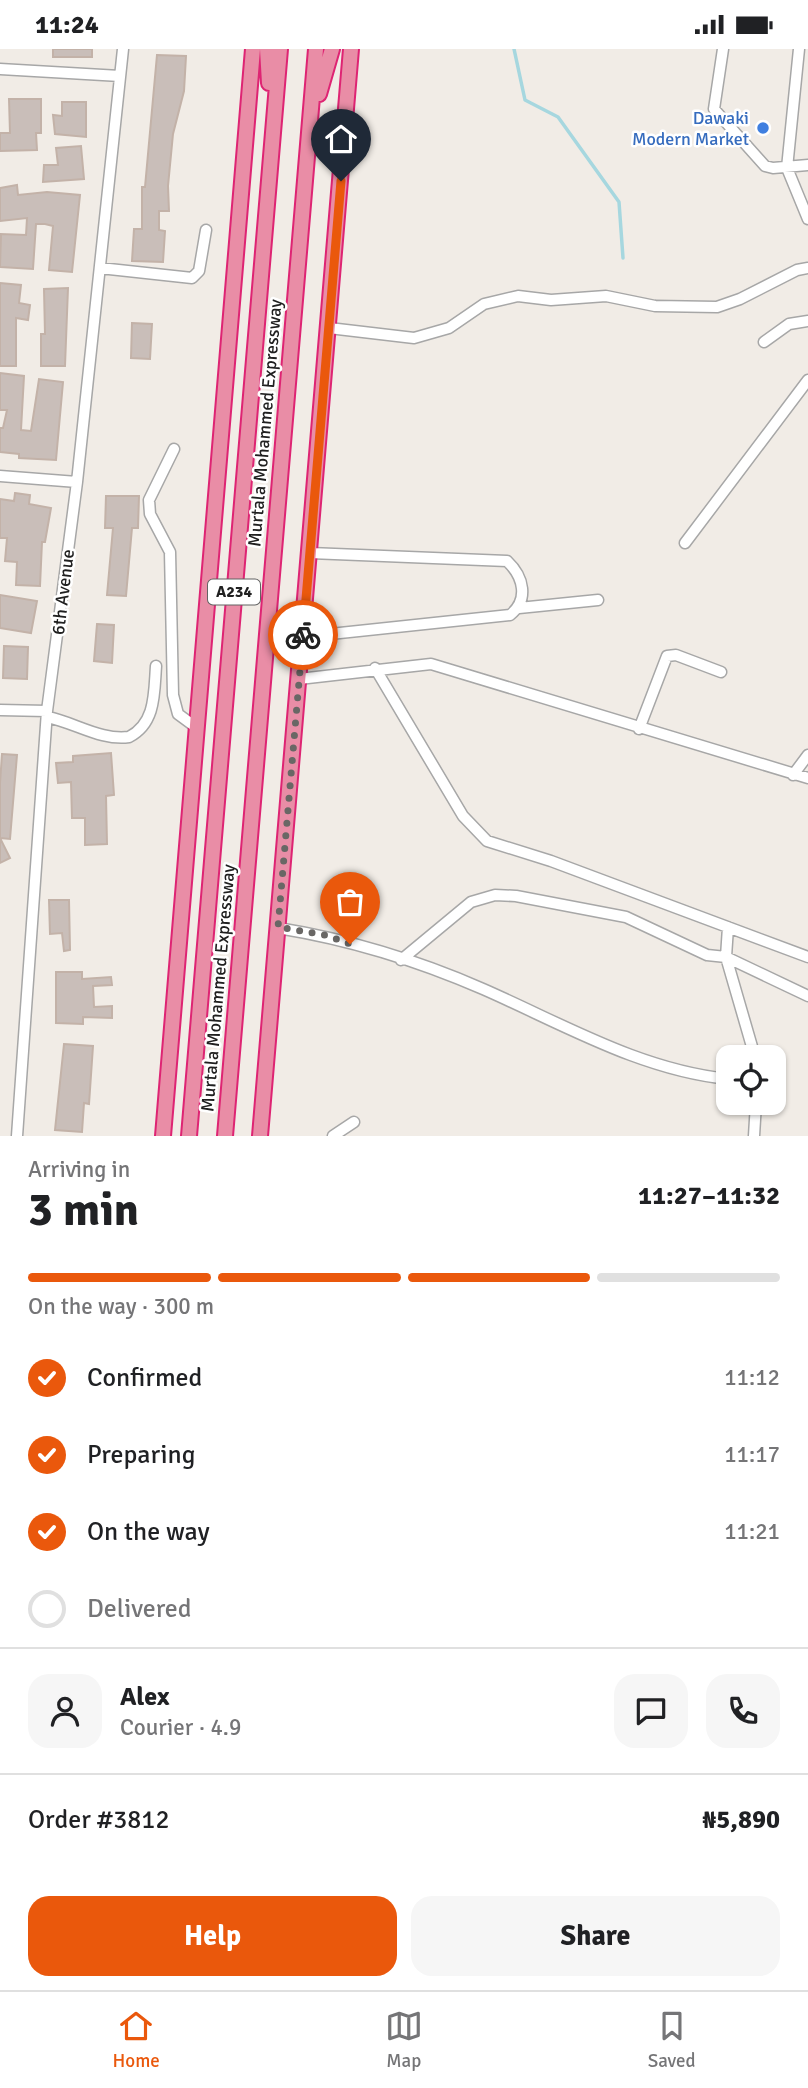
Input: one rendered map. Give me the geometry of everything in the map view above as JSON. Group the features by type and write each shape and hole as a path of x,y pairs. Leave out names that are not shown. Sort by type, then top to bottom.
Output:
{"highway":[{"path":"163,1136 253,49"},
{"path":"267,49 273,133"},
{"name":"Murtala Mohammed Expressway","path":"189,1136 280,49"},
{"name":"Murtala Mohammed Expressway","path":"225,1136 316,49"},
{"path":"310,123 332,49"},
{"path":"260,1136 351,49"}],"street":[{"name":"6th Avenue","path":"17,1136 47,714 77,482 123,49"},
{"path":"723,49 714,100 717,116 765,166 787,168 808,165"},
{"path":"799,49 787,168 808,219"},
{"path":"0,69 120,76"},
{"path":"100,268 192,278 199,271 206,230"},
{"path":"329,328 414,338 449,328 484,305 518,296 551,300 606,296 655,306 717,307 740,299 797,270 808,268"},
{"path":"764,342 789,324 808,321"},
{"path":"685,543 808,380"},
{"path":"174,449 149,500 150,514 170,552 173,695 178,714 197,729"},
{"path":"0,477 77,482"},
{"path":"310,553 507,561 518,571 522,585 523,595 519,608"},
{"path":"302,637 510,615 519,608 598,600"},
{"path":"639,729 667,656 676,655 721,672"},
{"path":"299,678 431,664 808,778"},
{"path":"0,710 47,714 65,720 80,730 129,737 147,721 154,705 156,666"},
{"path":"375,669 463,816 487,841 551,860 808,957"},
{"path":"793,775 808,755"},
{"path":"401,960 471,902 495,895 516,896 626,917 707,955 726,957 808,996"},
{"path":"278,927 325,935 480,987 638,1060 698,1076 716,1078"},
{"path":"728,927 726,957 752,1045"},
{"path":"754,1136 755,1115"},
{"path":"333,1136 354,1122"}],"building":[{"path":"53,49 92,49 92,57 53,57"},
{"path":"157,55 186,56 184,91 173,134 168,186 169,211 159,211 159,230 165,231 163,262 132,261 134,229 142,229 142,187 145,187"},
{"path":"9,99 41,99 41,133 36,133 37,150 0,151 0,133 10,133"},
{"path":"62,102 86,102 86,137 55,134 53,115 62,116"},
{"path":"81,146 84,179 43,182 44,165 58,165 56,148"},
{"path":"17,185 18,195 47,192 80,195 72,272 49,270 53,226 45,224 36,224 33,269 0,267 1,234 26,235 27,218 0,221 0,188"},
{"path":"0,283 21,285 19,303 30,305 28,320 16,318 16,366 0,366"},
{"path":"68,288 65,366 41,366 41,334 45,334 44,289"},
{"path":"132,323 152,324 150,359 131,358"},
{"path":"0,373 24,376 21,430 31,431 39,379 63,382 56,460 19,458 19,454 0,452 0,428 3,428 7,410 0,410"},
{"path":"15,493 30,495 29,504 51,508 45,542 42,542 40,586 16,585 17,562 5,561 7,538 0,538 0,499 14,501"},
{"path":"106,496 139,496 138,528 132,528 126,596 107,595 113,528 105,528"},
{"path":"0,595 37,601 31,633 0,628"},
{"path":"97,624 114,625 112,663 94,661"},
{"path":"4,646 28,647 27,679 3,678"},
{"path":"111,753 114,795 106,796 107,844 85,845 85,818 72,818 71,782 58,783 56,763 73,762 73,756"},
{"path":"2,754 17,755 10,839 0,838"},
{"path":"0,838 10,858 0,863"},
{"path":"49,900 69,900 70,950 64,951 62,933 50,934"},
{"path":"56,972 82,972 82,979 111,977 112,985 93,986 94,1007 112,1006 112,1018 83,1017 83,1024 56,1023"},
{"path":"64,1044 93,1046 89,1104 84,1103 82,1132 55,1130"}],"waterway":[{"path":"514,49 525,100 558,117 619,202 623,258"}],"way so far":[{"path":"303,635 278,927 325,935 350,944"}],"place":[{"name":"Dawaki Modern Market","path":"763,128"}],"route":[{"path":"303,635 341,181"}]}
